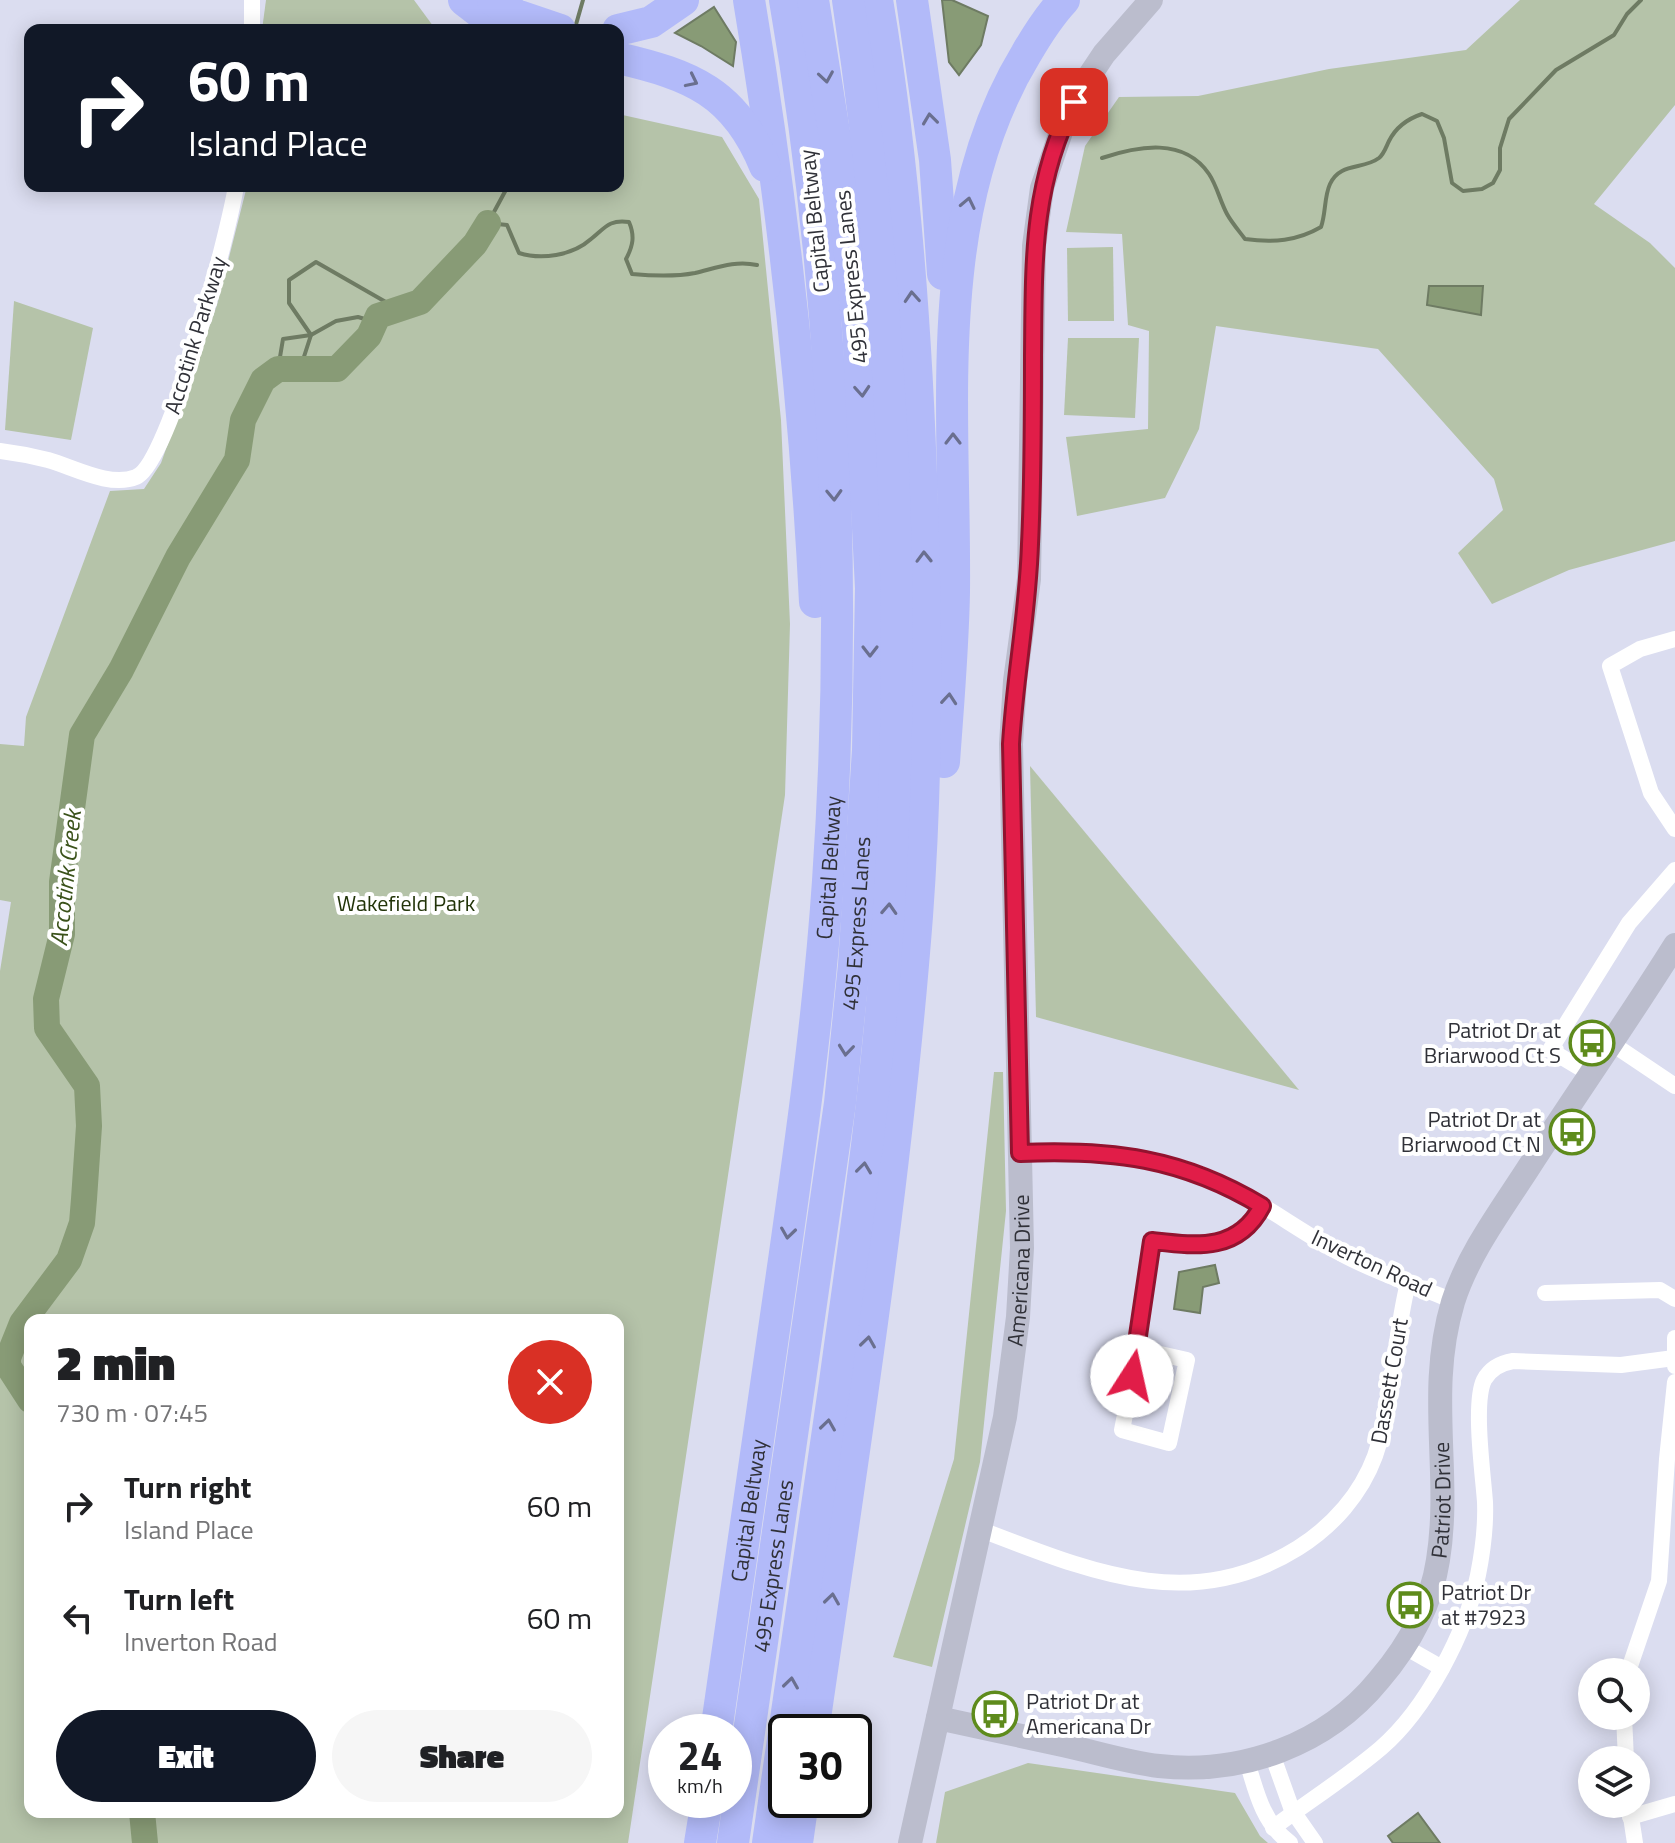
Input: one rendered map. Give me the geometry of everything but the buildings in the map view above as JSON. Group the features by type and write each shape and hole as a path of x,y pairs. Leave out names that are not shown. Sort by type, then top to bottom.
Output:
{"highway":[{"path":"464,0 538,24"},
{"path":"626,29 651,22 683,0"},
{"path":"749,0 788,283 813,563 828,881"},
{"name":"Capital Beltway","path":"719,1714 797,1172 815,1029 828,881 836,665 832,428 815,217 785,0"},
{"name":"495 Express Lanes","path":"733,1843 840,1103 854,965 868,750 871,588 858,328 842,182 813,0"},
{"name":"495 Express Lanes","path":"768,1843 865,1162 880,1030 891,874 897,654 892,456 878,248 848,0"},
{"path":"877,0 908,245 924,558 925,770 905,1054"},
{"path":"912,0 926,85 945,300 953,336"},
{"path":"816,1714 942,792 954,595 953,336 962,233 981,151 1011,78 1040,31 1064,0"},
{"path":"624,60 693,81 722,102 738,119 754,141 771,184 788,283"},
{"path":"700,1843 704,1818"},
{"path":"797,1843 800,1818"}],"street":[{"path":"252,0 252,24"},
{"name":"Americana Drive","path":"910,1843 1005,1417 1018,1317 1022,1248 1011,744 1015,681 1029,579 1036,223 1048,165 1065,120 1104,54 1151,0"},
{"name":"Accotink Parkway","path":"0,451 48,460 113,479 138,477 151,464 177,398 212,291 235,192"},
{"path":"1675,639 1640,649 1610,666 1651,793 1675,829"},
{"path":"1590,1074 1550,1050 1629,923 1675,870"},
{"name":"Patriot Drive","path":"938,1718 1162,1766 1220,1766 1272,1754 1324,1730 1370,1691 1405,1647 1420,1622 1438,1561 1441,1531 1439,1379 1453,1301 1492,1225 1675,945"},
{"path":"1611,1043 1675,1086"},
{"name":"Inverton Road","path":"1020,1153 1108,1153 1152,1160 1212,1179 1342,1254 1453,1301"},
{"path":"1138,1349 1187,1360 1169,1443 1122,1430 1138,1349 1152,1241 1201,1244 1229,1239 1249,1227 1262,1206"},
{"name":"Dassett Court","path":"979,1529 1090,1570 1124,1579 1160,1583 1194,1583 1230,1577 1293,1551 1332,1522 1369,1470 1385,1411 1408,1283"},
{"path":"1545,1293 1660,1290 1675,1299"},
{"path":"1674,1365 1675,1338"},
{"name":"Patriot Drive","path":"1273,1828 1382,1747 1403,1725 1442,1668 1462,1629 1484,1546 1480,1390 1489,1372 1513,1361 1674,1365"},
{"path":"1633,1658 1659,1581 1675,1382"},
{"path":"1405,1647 1442,1668"},
{"path":"1272,1754 1294,1813 1315,1843"},
{"path":"1247,1761 1263,1811 1273,1828 1290,1843"},
{"path":"1650,1807 1675,1804"},
{"path":"1631,1818 1635,1843"}],"green space":[{"path":"266,0 414,0 432,24 263,24"},
{"path":"1520,0 1675,0 1675,105 1594,204 1650,243 1675,268 1675,541 1569,570 1492,604 1458,553 1503,510 1494,479 1378,349 1216,326 1199,429 1165,498 1077,516 1066,437 1148,429 1149,331 1128,325 1122,234 1066,232 1085,146 1119,97 1198,96 1329,69 1466,50"},
{"name":"Wakefield Park","path":"624,115 722,137 759,199 781,420 790,624 785,795 628,1843 0,1843 0,971 11,902 0,900 0,744 24,746 26,717 110,491 144,489 161,463 217,305 245,192 624,192"},
{"path":"1113,247 1114,321 1068,321 1067,248"},
{"path":"14,301 93,328 71,440 5,430"},
{"path":"1068,338 1139,338 1135,418 1064,415"},
{"path":"1030,766 1299,1090 1036,1017"},
{"path":"994,1072 1003,1072 1006,1211 980,1462 932,1667 893,1657 954,1459"},
{"path":"1028,1763 1235,1793 1260,1836 1268,1843 936,1843 945,1792"}],"shaded area":[{"path":"942,0 952,0 988,16 981,45 959,75 949,62"},
{"path":"714,7 736,42 733,66 675,33"},
{"path":"1429,286 1483,286 1481,315 1427,305"},
{"path":"1215,1265 1219,1283 1203,1287 1200,1313 1174,1309 1179,1272"},
{"path":"1418,1813 1440,1843 1393,1843 1388,1836"}],"waterway":[{"name":"Accotink Creek","path":"576,24 583,0"},
{"path":"1102,158 1145,148 1187,154 1209,174 1227,214 1245,239 1284,240 1321,227 1328,189 1334,177 1346,169 1379,158 1399,128 1422,114 1437,121 1444,138 1452,183 1463,191 1482,189 1493,183 1500,170 1500,148 1509,119 1556,70 1614,35 1627,14 1641,0"},
{"path":"505,192 488,223 507,225 519,253 546,256 566,253 583,245 608,225 622,221 629,222 633,236 626,259 632,274 679,275 733,264 757,265"},
{"name":"Accotink Creek","path":"29,1314 69,1260 82,1223 89,1126 87,1086 47,1028 46,999 62,934 62,882 82,735 121,670 178,557 237,460 243,420 263,380 278,369 337,369 369,336 378,316 420,302 475,244 488,223"},
{"name":"Accotink Creek","path":"300,369 311,335 289,303 289,280 316,262 398,309"},
{"name":"Accotink Creek","path":"278,369 283,339 311,335 336,321 358,317 375,322"},
{"name":"Accotink Creek","path":"24,1320 8,1358 8,1366 24,1391"},
{"path":"0,1369 8,1366"},
{"name":"Accotink Creek","path":"143,1818 145,1843"}],"place":[{"name":"Patriot Dr at Briarwood Ct S","path":"1592,1043"},
{"name":"Patriot Dr at Briarwood Ct N","path":"1572,1132"},
{"name":"Patriot Dr at #7923","path":"1410,1605"},
{"name":"Patriot Dr at Americana Dr","path":"995,1714"}],"route":[{"path":"1074,102 1052,154 1042,188 1034,246 1029,579 1015,681 1011,744 1020,1153 1108,1153 1167,1163 1223,1184 1262,1206 1249,1227 1229,1239 1201,1244 1152,1241 1132,1376"}]}
